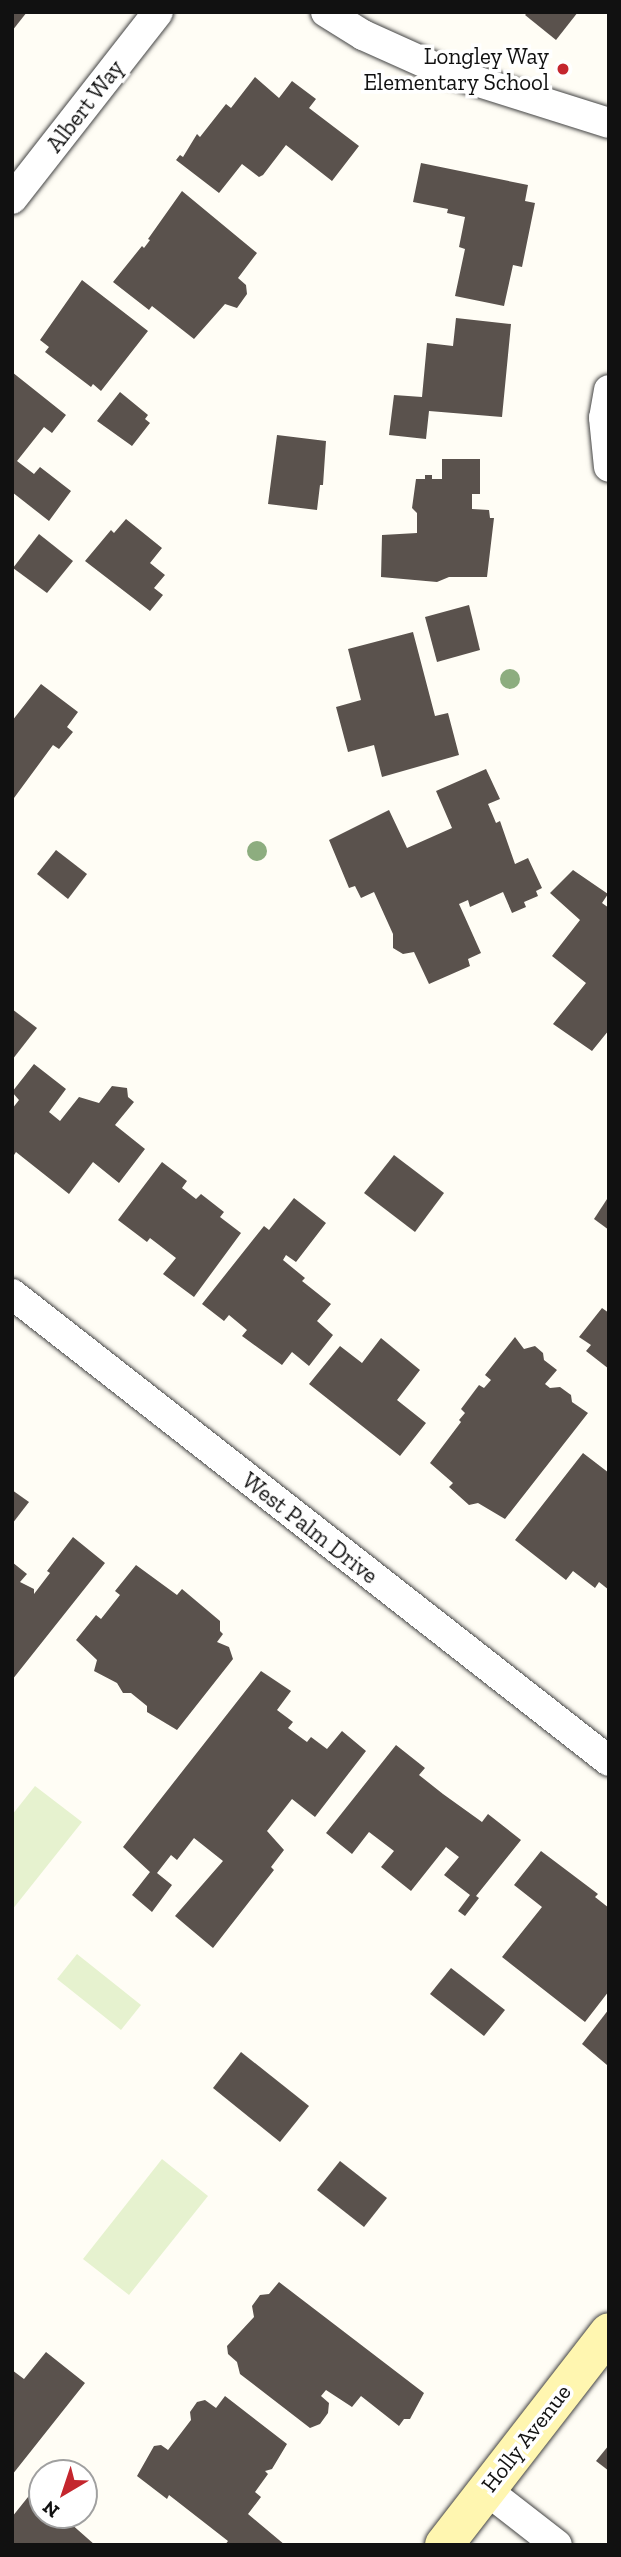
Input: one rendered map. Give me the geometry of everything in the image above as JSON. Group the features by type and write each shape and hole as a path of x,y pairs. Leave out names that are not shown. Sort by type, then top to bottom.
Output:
{"street":[{"name":"Albert Way","path":"12,199 158,12"},
{"path":"326,12 363,35 441,70 609,123"},
{"path":"609,390 604,418 609,467"},
{"name":"West Palm Drive","path":"12,1294 609,1761"},
{"name":"Holly Avenue","path":"444,2545 609,2333"},
{"path":"485,2489 557,2545"}],"green space":[{"path":"35,1786 82,1822 12,1910 12,1815"},
{"path":"77,1954 141,2005 121,2030 57,1979"},
{"path":"162,2159 208,2196 129,2295 83,2259"}],"building":[{"path":"12,12 27,12 12,31"},
{"path":"528,12 578,12 556,40 525,15"},
{"path":"255,77 279,98 292,81 316,99 309,108 359,146 332,181 286,145 263,175 259,177 242,164 219,193 176,160 180,155 183,157 197,134 200,137 226,104 231,108"},
{"path":"421,163 528,185 525,201 535,203 522,267 513,265 504,306 455,296 465,249 459,247 465,217 447,213 448,209 413,202"},
{"path":"182,191 257,253 238,278 246,285 247,294 237,308 225,304 194,339 152,306 149,310 113,282 142,246 144,248"},
{"path":"82,280 148,331 101,391 93,384 91,387 45,352 49,347 40,340"},
{"path":"456,318 511,324 502,417 429,411 426,439 389,435 394,395 422,397 427,343 453,346"},
{"path":"12,372 66,415 52,433 44,427 17,461 34,474 40,467 71,491 49,521 12,492"},
{"path":"120,392 148,415 145,419 150,423 132,446 97,421"},
{"path":"277,435 326,441 323,485 320,485 317,510 268,504"},
{"path":"442,459 480,459 480,494 472,494 472,509 489,510 490,518 494,518 487,577 449,577 437,582 381,577 382,535 417,533 417,513 412,508 416,479 425,479 425,475 432,475 432,479 442,479"},
{"path":"126,519 162,548 150,563 165,575 154,588 163,595 150,611 85,561 111,530 114,533"},
{"path":"39,534 73,561 47,593 13,568"},
{"path":"469,605 480,650 437,662 425,617"},
{"path":"413,632 435,716 448,713 459,755 382,777 374,745 348,752 336,707 361,700 348,649"},
{"path":"41,684 78,712 67,727 73,732 59,749 53,745 14,798 12,721"},
{"path":"486,769 500,799 488,804 496,823 500,821 515,864 528,858 542,888 536,891 538,896 524,902 526,907 512,913 503,892 470,907 468,900 459,904 481,953 468,959 470,966 429,984 414,952 403,954 393,948 393,934 374,892 361,898 355,886 349,888 329,840 389,810 407,848 452,828 436,791"},
{"path":"56,850 87,874 68,899 37,874"},
{"path":"573,870 608,894 602,903 609,908 609,1030 592,1051 553,1024 586,983 552,956 580,920 550,893"},
{"path":"12,1009 37,1028 12,1060"},
{"path":"34,1064 66,1089 49,1112 60,1121 79,1097 99,1103 112,1086 127,1088 128,1097 134,1102 115,1125 145,1149 119,1183 93,1162 69,1194 16,1152 12,1158 12,1109 19,1100 12,1092"},
{"path":"394,1155 444,1193 415,1232 364,1193"},
{"path":"162,1162 187,1181 182,1188 196,1199 201,1194 224,1212 220,1217 241,1233 194,1297 163,1274 176,1258 150,1238 147,1242 118,1220"},
{"path":"609,1196 609,1230 594,1219"},
{"path":"294,1198 326,1223 296,1262 286,1255 283,1260 305,1278 302,1281 331,1304 317,1321 333,1335 309,1366 292,1352 282,1365 242,1336 247,1330 229,1315 224,1321 202,1304 264,1226 269,1230"},
{"path":"602,1308 609,1313 609,1369 586,1351 591,1345 579,1337"},
{"path":"515,1337 524,1349 535,1346 543,1353 544,1360 557,1370 545,1384 550,1388 560,1387 571,1395 572,1402 588,1413 505,1519 478,1503 469,1505 449,1487 453,1483 430,1463 461,1422 459,1420 465,1413 461,1409 479,1385 484,1388 491,1380 485,1375"},
{"path":"381,1338 420,1370 397,1400 426,1423 400,1456 309,1384 340,1346 362,1363"},
{"path":"583,1453 609,1473 609,1590 599,1582 595,1588 573,1571 566,1580 515,1540"},
{"path":"12,1490 29,1502 12,1524"},
{"path":"73,1537 105,1563 12,1680 12,1562 27,1574 20,1582 34,1589 34,1594 50,1573 47,1571"},
{"path":"136,1565 177,1595 182,1589 220,1621 220,1631 223,1634 217,1642 229,1647 233,1659 177,1730 147,1712 147,1706 131,1693 123,1693 117,1683 94,1671 97,1660 76,1640 96,1615 101,1619 120,1595 115,1591"},
{"path":"261,1671 291,1691 277,1710 293,1722 288,1728 307,1742 311,1737 327,1749 342,1731 366,1751 315,1817 292,1799 267,1831 284,1850 271,1867 274,1870 213,1948 175,1916 223,1861 194,1838 177,1860 171,1855 157,1873 172,1885 152,1912 132,1895 150,1872 123,1847"},
{"path":"396,1745 425,1768 419,1775 443,1794 482,1822 488,1814 521,1840 476,1896 479,1898 465,1916 458,1911 470,1895 444,1875 459,1857 446,1847 411,1891 381,1867 394,1851 369,1832 352,1854 326,1833"},
{"path":"541,1851 598,1894 595,1897 609,1908 609,1991 585,2022 502,1957 542,1907 514,1885"},
{"path":"451,1968 505,2010 484,2036 430,1994"},
{"path":"609,2009 609,2063 607,2065 582,2044"},
{"path":"241,2052 309,2106 280,2142 213,2088"},
{"path":"340,2161 387,2198 364,2227 317,2190"},
{"path":"279,2282 424,2393 410,2419 404,2419 399,2426 361,2396 352,2407 326,2390 321,2396 329,2403 328,2413 320,2424 310,2428 240,2374 237,2362 228,2354 227,2346 254,2317 252,2306 260,2295 269,2294"},
{"path":"46,2352 85,2383 12,2475 12,2370 24,2379"},
{"path":"225,2396 287,2444 272,2469 265,2471 268,2474 255,2492 261,2497 248,2514 285,2545 225,2545 228,2541 169,2495 167,2499 137,2476 154,2446 161,2445 168,2450 191,2420 190,2412 197,2402 205,2400 216,2408"},
{"path":"609,2445 609,2471 596,2461"},
{"path":"28,2497 28,2529 77,2529 95,2545 12,2545 12,2517"}],"place":[{"name":"Longley Way Elementary School","path":"563,69"}]}
